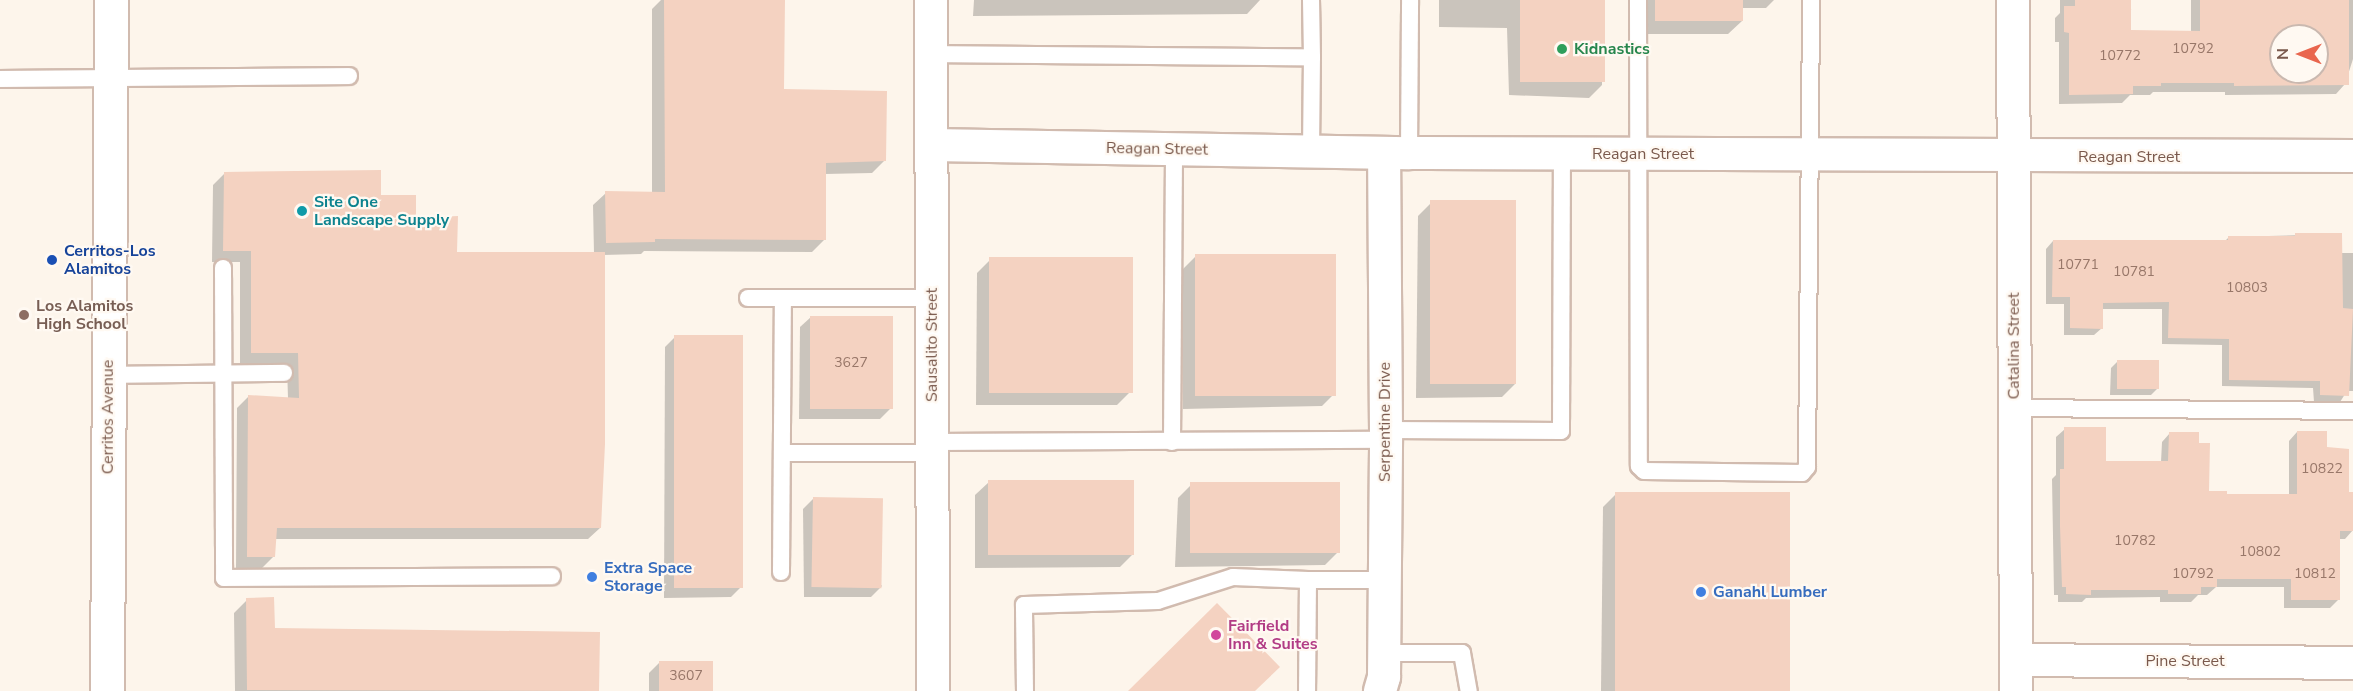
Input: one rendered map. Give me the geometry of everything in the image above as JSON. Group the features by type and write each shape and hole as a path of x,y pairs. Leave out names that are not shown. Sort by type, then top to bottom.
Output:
{"main road":[{"name":"Cerritos Avenue","path":"107,691 111,0"}],"street":[{"name":"Sausalito Street","path":"931,0 933,691"},
{"name":"Catalina Street","path":"2013,0 2016,691"},
{"name":"Reagan Street","path":"933,145 1396,153 2014,157 2353,156"},
{"name":"Serpentine Drive","path":"1380,691 1384,677 1385,435 1396,153"},
{"name":"Pine Street","path":"2016,660 2353,663"}],"lane":[{"path":"1311,0 1311,151"},
{"path":"1396,153 1410,0"},
{"path":"1638,0 1639,466 1644,471 1802,473 1807,467 1811,0"},
{"path":"931,54 1312,57"},
{"path":"0,79 349,76"},
{"path":"1172,442 1174,149"},
{"path":"782,453 1561,431 1562,154"},
{"path":"223,268 224,578 552,576"},
{"path":"748,298 933,298"},
{"path":"781,572 783,298"},
{"path":"108,375 284,373"},
{"path":"2014,408 2353,411"},
{"path":"1025,691 1024,605 1158,601 1233,577 1384,580"},
{"path":"1307,691 1308,580"},
{"path":"1384,653 1462,653 1469,691"}],"building":[{"path":"664,0 785,0 784,89 887,91 886,161 826,163 826,240 655,239 655,242 606,243 605,191 665,192"},
{"name":"Kidnastics","path":"1520,0 1605,0 1605,82 1520,82"},
{"path":"1655,0 1743,0 1743,21 1655,21"},
{"path":"2075,0 2131,0 2131,30 2200,31 2200,0 2349,0 2349,85 2234,86 2234,83 2161,83 2161,86 2133,86 2133,94 2069,95 2069,33 2064,32 2064,6 2075,6"},
{"path":"381,170 381,195 416,195 416,218 458,216 457,252 605,252 605,444 601,528 277,528 275,557 247,557 248,395 299,398 298,353 251,353 251,251 223,251 224,172"},
{"path":"1430,200 1516,200 1516,384 1430,384"},
{"path":"2295,233 2342,233 2343,308 2353,309 2349,396 2320,395 2320,381 2229,380 2229,339 2168,338 2169,302 2103,303 2103,329 2070,328 2070,297 2052,297 2053,240 2228,240 2228,236 2295,236"},
{"path":"1195,254 1336,254 1336,396 1195,396"},
{"path":"989,257 1133,257 1133,393 989,393"},
{"path":"810,316 893,316 893,409 810,409"},
{"path":"674,335 743,335 743,588 674,588"},
{"path":"2117,360 2159,360 2159,389 2117,389"},
{"path":"2064,427 2106,427 2106,461 2168,461 2169,432 2199,432 2199,443 2210,443 2209,491 2227,491 2227,494 2297,494 2297,431 2327,431 2327,447 2349,449 2349,492 2353,492 2353,531 2340,531 2340,600 2291,600 2291,579 2217,579 2217,587 2201,587 2201,594 2168,594 2168,590 2091,590 2091,595 2066,594 2066,587 2062,587 2060,526 2060,469 2064,469"},
{"path":"988,480 1134,480 1134,555 988,555"},
{"path":"1190,482 1340,482 1340,553 1190,553"},
{"name":"Ganahl Lumber","path":"1615,492 1790,492 1790,691 1615,691"},
{"path":"813,497 883,498 881,588 811,587"},
{"path":"274,597 275,628 600,632 599,691 247,690 246,598"},
{"name":"Fairfield Inn & Suites","path":"1217,603 1280,667 1255,691 1128,691"},
{"path":"659,661 713,661 713,691 659,691"}],"place":[{"name":"Kidnastics","path":"1562,49"},
{"name":"Site One Landscape Supply","path":"302,211"},
{"name":"Cerritos-Los Alamitos","path":"52,260"},
{"name":"Los Alamitos High School","path":"24,315"},
{"name":"Extra Space Storage","path":"592,577"},
{"name":"Ganahl Lumber","path":"1701,592"},
{"name":"Fairfield Inn & Suites","path":"1216,635"}]}
